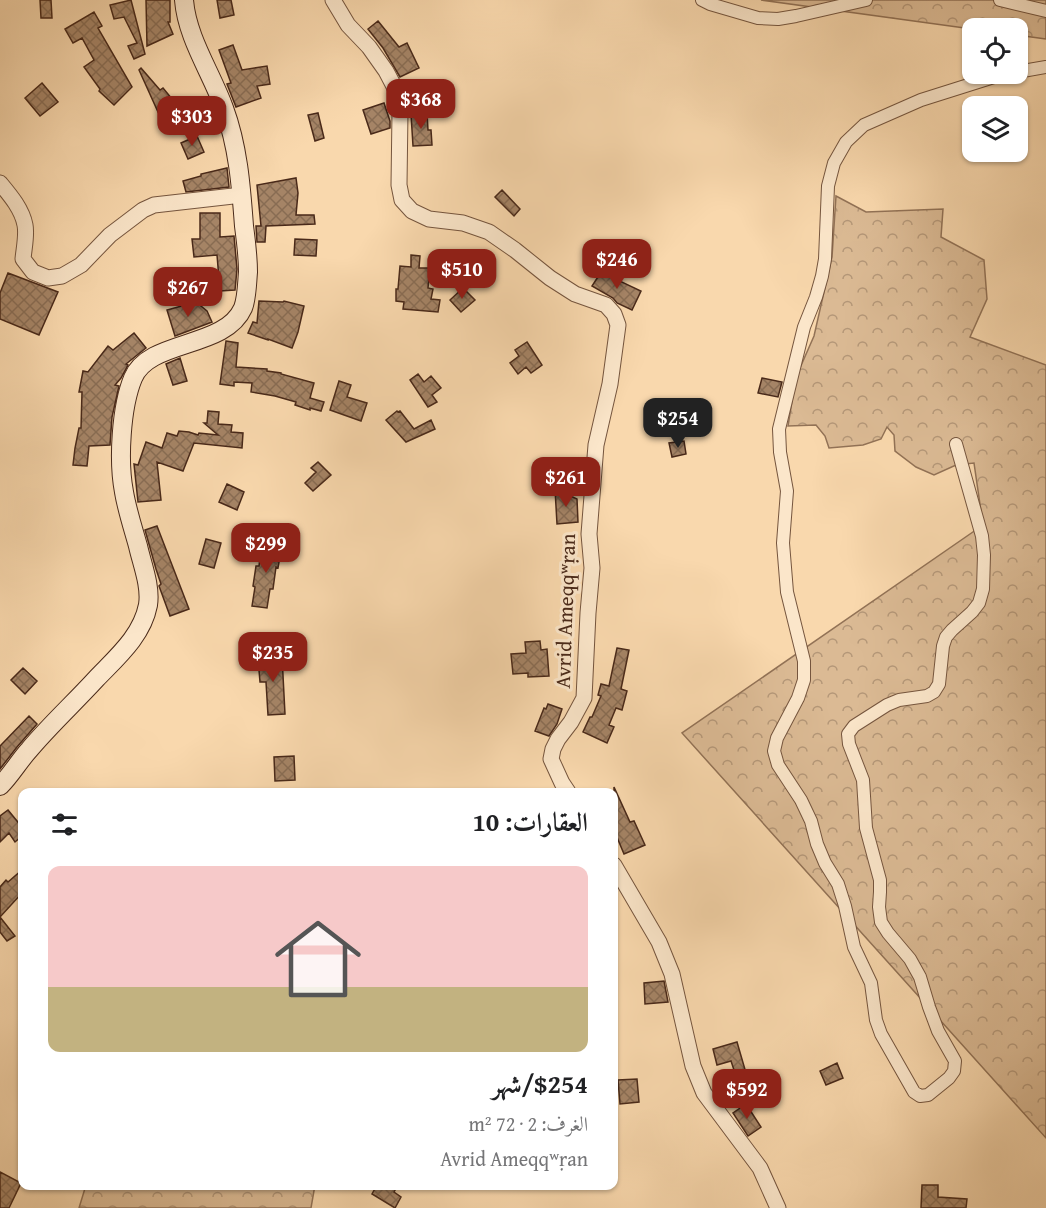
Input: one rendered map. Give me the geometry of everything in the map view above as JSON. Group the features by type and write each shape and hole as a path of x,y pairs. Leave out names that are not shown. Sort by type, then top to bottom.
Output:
{"main road":[{"path":"0,786 29,750 130,643 144,620 148,604 147,582 124,492 121,457 126,402 132,380 144,363 161,354 214,334 235,320 244,306 248,270 239,165 233,137 215,82 196,45 185,14 184,0"}],"street":[{"name":"Avrid Ameqqʷṛan","path":"333,0 348,25 369,47 386,71 396,90 400,112 399,177 402,200 412,211 429,219 463,223 489,232 575,294 606,305 614,314 618,325 610,384 596,445 589,534 592,568 584,698 571,722 558,739 551,759 565,788"},
{"path":"702,0 758,18 778,19 866,0"},
{"path":"1000,0 1046,11"},
{"path":"1028,70 1046,68"},
{"path":"956,444 982,536 983,589 979,603 946,637 939,684 934,692 927,696 899,700 887,705 854,726 848,734 849,744 863,780 866,828 879,880 881,922 910,959 920,977 938,1031 955,1061 954,1071 949,1078 928,1095 920,1096 914,1092 881,1034 876,1020 871,983 854,947 838,885 817,844 811,821 801,800 778,765 774,751 777,738 798,698 804,680 804,661 787,592 783,543 787,491 780,452 779,429 804,327 822,276 825,259 828,186 834,163 846,142 864,124 921,100 972,84"},
{"path":"0,183 16,203 25,225 23,259 33,272 48,278 62,276 81,265 110,235 143,210 154,205 242,195"},
{"path":"618,872 659,942 672,974 693,1066 704,1093 760,1168 778,1208"}],"green space":[{"path":"761,0 1046,0 1046,39 1028,37 1028,18 962,18 962,28"},
{"path":"836,196 866,212 943,209 941,237 984,260 987,299 970,337 1046,365 1046,1138 682,733 983,525 974,463 956,465 934,475 916,467 895,451 894,435 887,427 881,439 863,445 829,448 825,436 816,425 788,426 796,377 814,336 832,257"},
{"path":"84,1190 314,1190 311,1208 79,1208"}],"building":[{"path":"40,0 51,0 52,18 41,18"},
{"path":"131,0 145,54 134,59 128,46 137,43 124,17 114,19 110,5"},
{"path":"146,0 170,0 170,22 168,22 173,34 147,46"},
{"path":"217,0 231,0 234,15 220,18"},
{"path":"94,12 102,26 98,28 132,87 114,105 99,91 100,89 84,67 94,60 82,38 73,43 65,29"},
{"path":"378,21 399,47 407,43 419,68 400,77 383,48 368,29"},
{"path":"233,45 242,70 267,66 270,84 257,86 261,98 236,107 227,84 231,83 219,50"},
{"path":"141,68 160,90 163,88 172,99 158,112 139,70"},
{"path":"42,83 58,102 40,116 25,98"},
{"path":"384,103 390,128 371,134 363,110"},
{"path":"318,113 324,138 315,141 308,115"},
{"path":"427,113 432,145 413,146 411,114"},
{"path":"197,136 204,152 188,159 181,143"},
{"path":"227,168 229,187 186,192 183,181"},
{"path":"296,178 298,193 296,215 314,215 315,224 266,226 265,242 257,242 256,226 261,226 257,185"},
{"path":"502,190 520,209 514,216 495,197"},
{"path":"200,213 220,213 220,237 234,236 237,269 235,290 220,291 217,255 194,257 192,239 200,239"},
{"path":"295,239 317,240 316,256 294,255"},
{"path":"411,255 420,256 419,268 430,268 428,288 433,289 431,299 440,300 438,312 403,309 404,302 396,301 400,266 411,267"},
{"path":"603,269 612,275 611,277 641,291 632,310 592,286"},
{"path":"8,273 58,292 39,335 0,319 0,293"},
{"path":"463,288 475,300 461,312 450,300"},
{"path":"259,301 284,301 304,306 292,348 248,333 253,322 257,323"},
{"path":"196,302 207,311 212,322 175,336 167,310"},
{"path":"134,333 146,348 126,364 128,365 115,385 119,386 112,417 110,445 89,446 87,466 73,465 79,428 81,428 82,392 79,392 83,371 88,372 108,346 113,350"},
{"path":"226,341 238,343 236,367 267,369 267,371 314,383 310,398 324,402 321,411 310,408 310,410 295,405 296,402 275,396 251,392 252,383 234,382 234,386 220,384"},
{"path":"527,342 542,365 531,373 526,367 518,374 510,363 519,356 515,350"},
{"path":"180,358 187,381 173,385 166,364"},
{"path":"418,374 424,382 431,376 441,388 432,395 437,402 428,407 410,380"},
{"path":"762,378 782,382 778,397 758,393"},
{"path":"339,381 351,385 347,397 367,403 361,421 330,410"},
{"path":"208,411 219,412 218,424 232,425 231,432 243,433 242,448 194,443 183,471 157,462 161,500 138,502 134,464 138,465 146,442 162,448 167,433 177,436 179,431 198,435 199,433 218,435 204,423 207,423"},
{"path":"400,411 414,429 431,420 435,429 406,442 386,420"},
{"path":"684,441 686,454 672,457 669,443"},
{"path":"318,462 331,475 313,491 305,483 316,472 311,468"},
{"path":"571,482 583,483 582,494 570,493"},
{"path":"227,484 244,492 237,510 219,502"},
{"path":"555,489 577,499 578,522 557,524"},
{"path":"157,526 189,609 170,616 159,586 161,584 145,530"},
{"path":"206,539 221,543 214,568 199,564"},
{"path":"262,542 282,545 267,608 252,606 256,566 259,566"},
{"path":"540,641 541,650 547,649 549,676 528,677 528,673 513,674 511,654 526,653 525,642"},
{"path":"617,648 629,650 621,689 627,691 622,710 616,708 609,725 614,727 607,743 583,732 601,696 598,695 601,684 609,686"},
{"path":"282,656 285,714 268,715 266,682 260,682 258,658"},
{"path":"23,668 37,681 25,694 11,680"},
{"path":"548,704 562,709 557,724 549,736 535,731 544,708 546,709"},
{"path":"29,716 37,724 0,769 0,746"},
{"path":"294,756 295,780 275,781 274,757"},
{"path":"618,796 630,822 634,821 645,845 624,854 618,840"},
{"path":"8,810 18,822 18,839 15,842 9,833 0,842 0,816"},
{"path":"18,873 18,897 0,917 0,887 6,880 8,882"},
{"path":"0,917 15,936 7,941 0,932"},
{"path":"664,981 668,1002 645,1004 644,983"},
{"path":"737,1042 746,1073 736,1076 731,1061 717,1065 713,1049"},
{"path":"837,1063 843,1078 826,1085 820,1071"},
{"path":"637,1079 639,1102 620,1104 618,1080"},
{"path":"746,1104 761,1127 748,1136 733,1113"},
{"path":"0,1172 18,1181 18,1189 9,1208 0,1208"},
{"path":"922,1185 938,1185 938,1197 967,1199 966,1208 921,1208"},
{"path":"374,1190 395,1190 394,1192 401,1197 395,1208 372,1194"}]}
